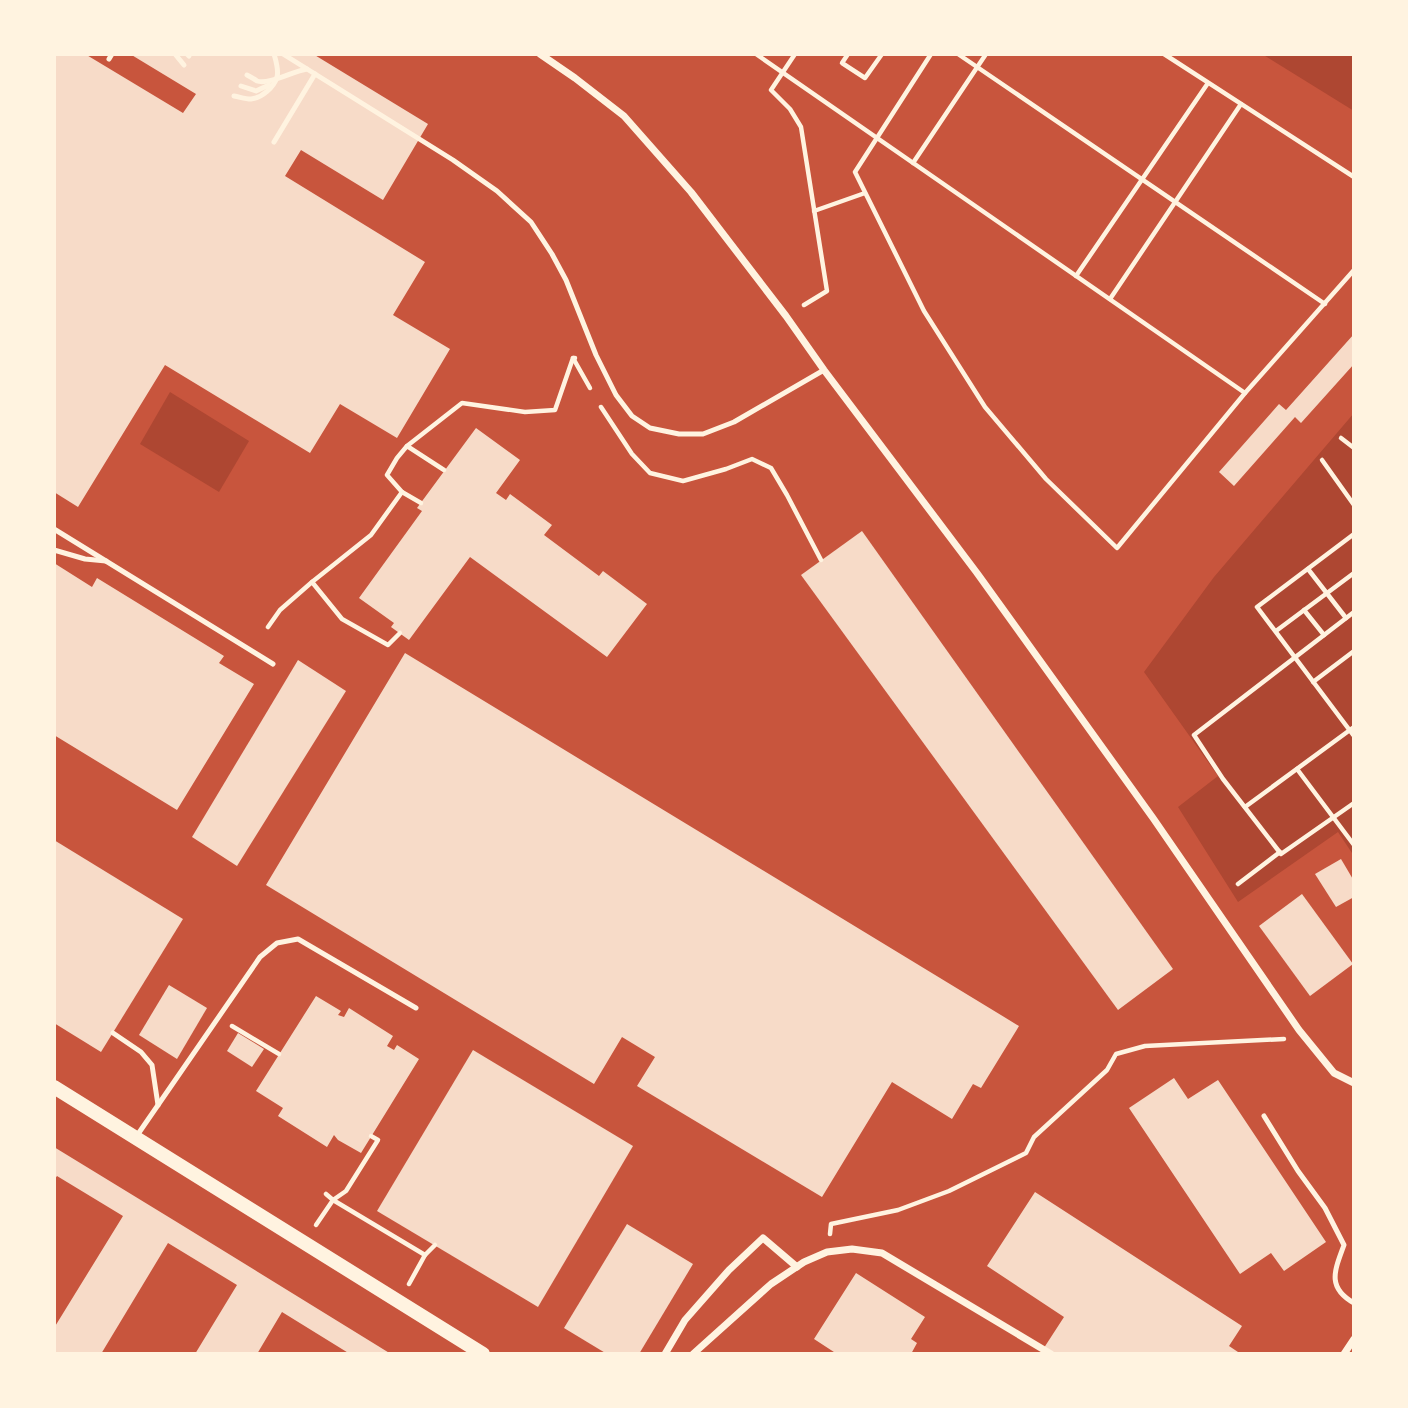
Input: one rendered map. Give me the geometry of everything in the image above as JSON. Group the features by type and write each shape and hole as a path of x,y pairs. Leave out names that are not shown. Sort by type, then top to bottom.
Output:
{"main road":[{"path":"54,1087 483,1354"}],"street":[{"path":"540,54 624,116 699,202 977,573 1145,807 1299,1030 1334,1073 1354,1083"},
{"path":"665,1354 685,1320 729,1269 762,1238 797,1267"},
{"path":"693,1354 771,1284 827,1252 852,1249 882,1253 1051,1354"},
{"path":"1344,1354 1354,1339"}],"lane":[{"path":"175,54 184,65"},
{"path":"234,96 256,99 267,92 277,78 274,54"},
{"path":"284,54 453,160 497,191 531,222 566,280 596,355 616,395 632,416 650,428 679,434 703,434 734,422 824,370"},
{"path":"247,75 260,82 307,69"},
{"path":"274,142 315,74"},
{"path":"241,86 256,91 277,78"},
{"path":"54,529 273,664"},
{"path":"54,550 85,559 108,561"},
{"path":"136,1138 260,957 277,943 298,939 416,1008"},
{"path":"113,1033 141,1052 152,1065 159,1105"},
{"path":"1264,1116 1325,1208 1344,1245 1334,1275 1343,1297 1354,1303"}],"path":[{"path":"756,54 1245,393"},
{"path":"795,54 771,90 790,109 801,127 827,291 804,305"},
{"path":"848,54 842,63 865,78 882,54"},
{"path":"931,54 855,173 924,311 985,407 1046,479 1117,548 1245,393 1354,270"},
{"path":"958,54 1325,304"},
{"path":"913,163 985,54"},
{"path":"1164,54 1354,177"},
{"path":"1076,276 1208,83"},
{"path":"1110,299 1241,104"},
{"path":"814,211 865,193"},
{"path":"573,358 596,355"},
{"path":"573,358 592,392"},
{"path":"421,503 402,492 387,475 407,446 462,403 525,412 555,411 573,358"},
{"path":"599,404 632,454 650,473 683,481 752,459 771,468 821,560"},
{"path":"1341,438 1354,448"},
{"path":"407,446 444,470"},
{"path":"1322,460 1354,505"},
{"path":"268,627 281,610 312,582 371,535 402,492"},
{"path":"1354,534 1257,607 1352,729 1354,736"},
{"path":"1308,569 1346,618"},
{"path":"1276,631 1354,573"},
{"path":"312,582 342,619 388,645 400,633"},
{"path":"1304,610 1324,635"},
{"path":"1280,852 1223,779 1194,735 1354,612"},
{"path":"1313,682 1354,651"},
{"path":"1245,807 1352,729"},
{"path":"1297,769 1354,845"},
{"path":"1238,884 1280,852 1281,854 1354,803"},
{"path":"218,1017 279,1054"},
{"path":"827,1252 831,1224 898,1210 950,1191 1026,1153 1034,1137 1107,1070 1116,1054 1145,1046 1283,1039 1299,1030"},
{"path":"315,1227 333,1200 346,1191 379,1140 371,1136"},
{"path":"326,1195 425,1255"},
{"path":"409,1284 425,1255 435,1245"}],"shaded area":[{"path":"1262,54 1354,54 1354,111"},
{"path":"170,392 249,441 219,492 140,444"},
{"path":"1354,413 1354,856 1338,832 1238,902 1178,807 1218,776 1144,672 1214,577"}],"building":[{"path":"54,54 85,54 183,113 196,94 130,54 313,54 428,124 383,200 301,150 285,176 425,262 393,315 450,349 397,438 340,404 310,453 165,365 78,507 54,492"},
{"path":"1354,334 1354,364 1301,423 1295,417 1234,486 1219,472 1279,404 1286,410"},
{"path":"476,428 520,460 496,493 506,500 510,494 552,525 544,535 599,576 603,571 647,604 607,657 470,557 409,640 391,627 394,623 359,598 422,511 417,508"},
{"path":"862,531 1173,969 1118,1010 801,575"},
{"path":"54,563 92,587 97,578 224,656 219,663 254,684 177,810 54,735"},
{"path":"405,653 1019,1026 981,1088 973,1084 952,1119 892,1082 822,1197 637,1086 655,1057 622,1037 594,1084 266,885"},
{"path":"298,660 346,691 237,866 192,837"},
{"path":"54,840 183,919 101,1052 54,1023"},
{"path":"1341,859 1354,881 1354,897 1336,907 1315,874"},
{"path":"1302,894 1353,964 1310,996 1259,926"},
{"path":"169,985 207,1008 177,1059 139,1035"},
{"path":"316,996 341,1011 338,1015 344,1017 349,1008 393,1036 387,1046 394,1050 397,1045 419,1059 361,1153 334,1135 327,1147 278,1116 283,1108 256,1091"},
{"path":"238,1033 264,1049 252,1067 227,1051"},
{"path":"473,1050 633,1146 538,1307 377,1211"},
{"path":"1174,1078 1188,1099 1218,1080 1326,1242 1284,1271 1271,1253 1240,1274 1129,1108"},
{"path":"54,1147 391,1354 350,1354 282,1312 257,1354 195,1354 237,1285 168,1243 101,1354 54,1354 54,1328 123,1216 57,1176 54,1180"},
{"path":"1035,1192 1242,1326 1229,1346 1241,1354 1040,1354 1064,1317 987,1266"},
{"path":"627,1224 693,1264 639,1354 607,1354 564,1328"},
{"path":"856,1273 925,1317 911,1339 917,1343 911,1354 837,1354 814,1339"}]}
